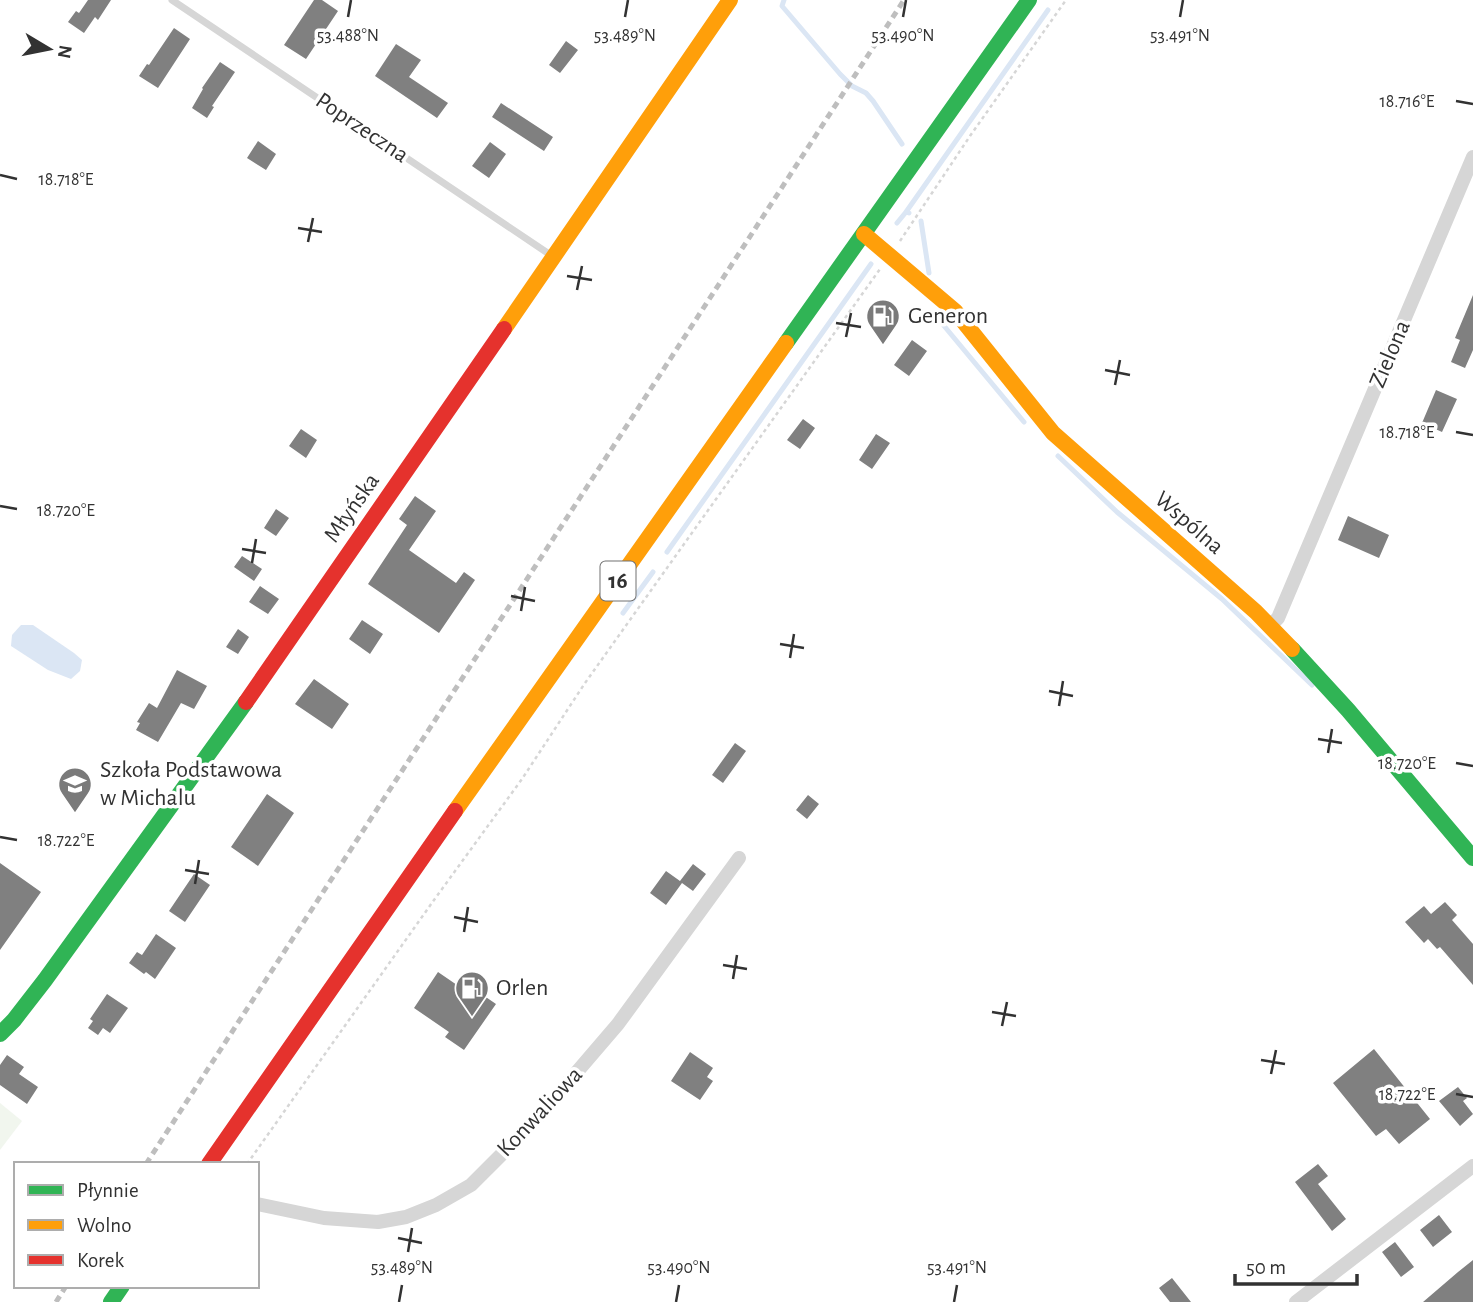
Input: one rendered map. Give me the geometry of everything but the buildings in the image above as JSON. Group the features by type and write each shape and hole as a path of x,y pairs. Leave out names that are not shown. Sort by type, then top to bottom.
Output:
{"street":[{"name":"Młyńska","path":"0,1034 45,980 272,666 730,0"},
{"name":"16","path":"210,1162 1029,0"},
{"name":"Zielona","path":"1270,626 1278,618 1473,157"},
{"name":"Wspólna","path":"863,234 954,311 1053,433 1270,626 1348,710 1473,858"},
{"name":"Konwaliowa","path":"259,1204 324,1218 378,1222 406,1217 436,1206 471,1185 534,1122 618,1024 739,858"},
{"path":"1296,1302 1473,1166"}],"lane":[{"name":"Poprzeczna","path":"172,0 553,257"}],"path":[{"path":"248,1162 522,779 585,683 890,256 1066,0"}],"shaded area":[{"path":"0,1103 22,1121 0,1150"}],"water":[{"path":"21,625 33,625 74,653 82,660 80,671 71,679 48,670 11,646 12,635"}],"waterway":[{"path":"784,0 782,6 840,74 873,101 902,144"},
{"path":"909,213 906,212 1048,10"},
{"path":"897,223 906,212"},
{"path":"921,221 929,273"},
{"path":"667,552 871,264"},
{"path":"935,315 1024,422"},
{"path":"1058,456 1117,512 1222,599 1312,685"},
{"path":"623,613 653,572"}],"railway":[{"path":"147,1162 904,0"},
{"path":"56,1302 65,1288"}],"traffic: fast":[{"path":"786,343 1029,0"},
{"path":"1292,649 1348,710 1473,858"},
{"path":"0,1034 45,980 246,702"},
{"path":"111,1302 121,1288"}],"traffic: slow":[{"path":"504,329 730,0"},
{"path":"864,234 955,311 1053,433 1256,612 1292,649"},
{"path":"455,811 786,343"}],"traffic: jam":[{"path":"246,702 504,329"},
{"path":"210,1162 455,811"}],"place":[{"name":"Generon","path":"883,346"},
{"name":"Szkoła Podstawowa w Michalu","path":"75,814"},
{"name":"Orlen","path":"472,1018"}]}
